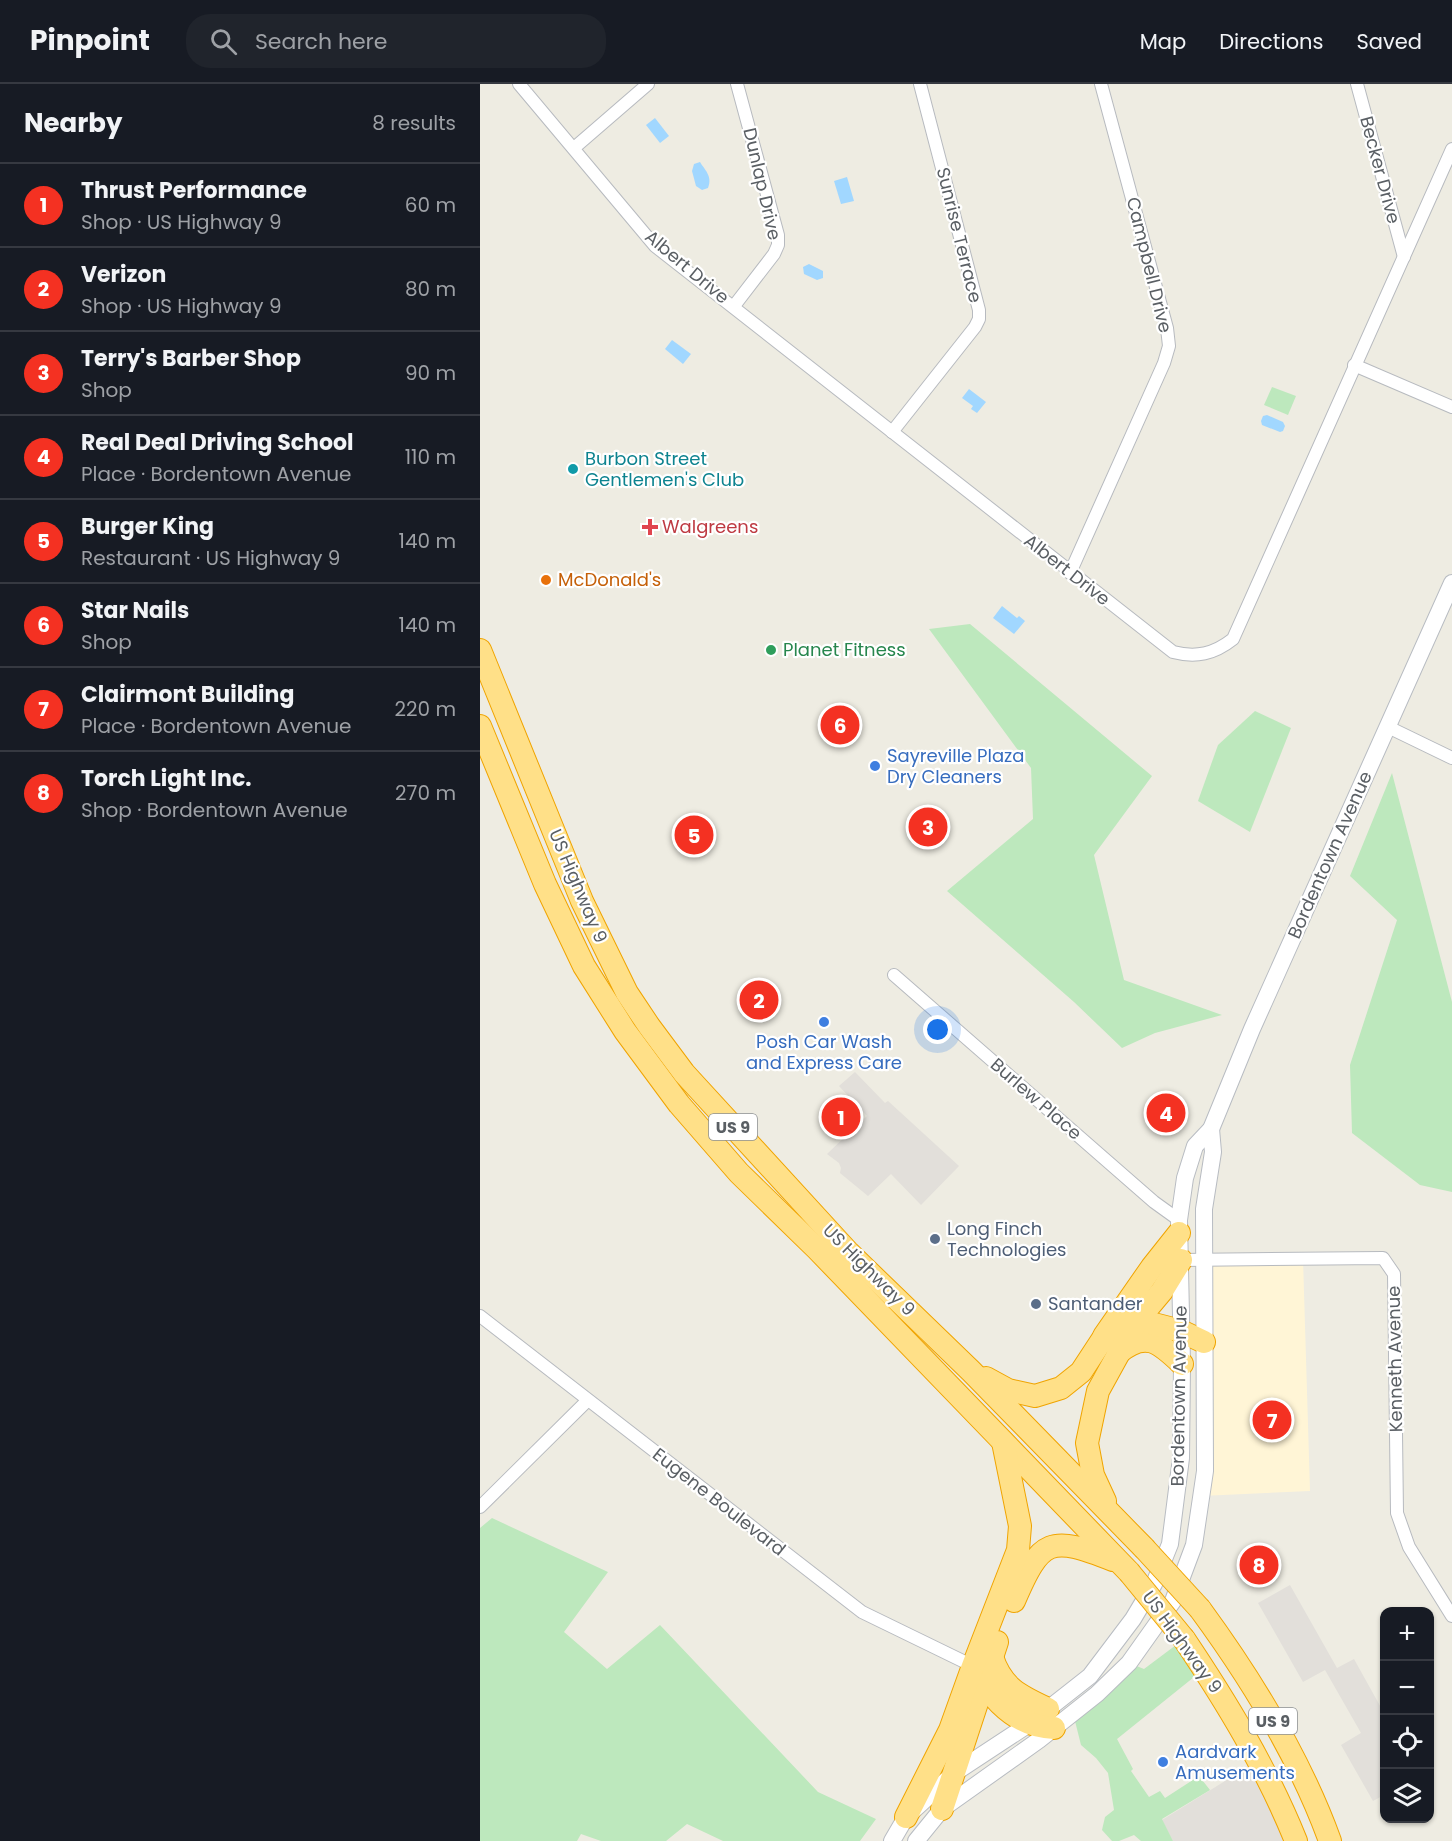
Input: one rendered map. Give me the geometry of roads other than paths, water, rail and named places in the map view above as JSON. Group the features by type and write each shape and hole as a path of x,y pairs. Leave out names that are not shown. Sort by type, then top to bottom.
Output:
{"highway":[{"name":"US Highway 9","path":"480,650 582,901 627,993 649,1026 684,1073 849,1253 971,1371 1144,1548 1200,1609 1237,1662 1278,1729 1330,1841"},
{"name":"US Highway 9","path":"480,726 545,884 584,966 625,1031 672,1095 739,1173 817,1249 1125,1567 1184,1639 1248,1740 1265,1771 1296,1841"},
{"path":"1113,1518 1093,1475 1087,1443 1098,1391 1110,1347 1152,1267 1179,1227"},
{"path":"971,1371 1008,1390 1035,1396 1061,1388 1136,1322 1162,1291 1180,1260"},
{"path":"1136,1322 1181,1331 1204,1342"},
{"path":"1110,1347 1140,1340 1152,1341 1166,1348 1182,1364"},
{"path":"942,1809 1018,1550 1020,1526 1002,1440"},
{"path":"906,1817 998,1640 1027,1571 1038,1554 1052,1546 1067,1545 1086,1549 1125,1567"},
{"path":"983,1669 997,1671 1010,1689 1051,1719 1043,1728 1029,1724 1008,1712 997,1701 983,1669"}],"street":[{"name":"Albert Drive","path":"519,84 656,246 1173,652 1195,656 1224,646 1233,639 1452,149"},
{"path":"574,148 648,84"},
{"name":"Dunlap Drive","path":"734,306 774,254 778,245 778,235 737,84"},
{"name":"Sunrise Terrace","path":"892,432 979,319 979,310 920,84"},
{"name":"Campbell Drive","path":"1070,573 1164,363 1169,346 1167,328 1101,84"},
{"name":"Becker Drive","path":"1357,84 1404,257"},
{"path":"1354,365 1452,407"},
{"name":"Bordentown Avenue","path":"916,1841 942,1809 1051,1719 1090,1676 1133,1619 1154,1584 1170,1544 1181,1458 1182,1364 1179,1227 1185,1178 1195,1146 1211,1129 1243,1048 1452,583"},
{"path":"1388,727 1452,758"},
{"name":"Burlew Place","path":"894,975 1137,1187 1179,1227"},
{"name":"Bordentown Avenue","path":"1051,1719 1097,1694 1129,1663 1173,1601 1194,1545 1205,1471 1204,1209 1213,1152 1211,1129"},
{"name":"Kenneth Avenue","path":"1180,1260 1383,1258 1389,1265 1394,1274 1397,1513 1409,1547 1452,1616"},
{"name":"Eugene Boulevard","path":"480,1316 862,1612 983,1669"},
{"path":"480,1507 587,1401"},
{"path":"892,1841 906,1817 953,1774 1029,1724"}],"water":[{"path":"655,118 669,136 660,143 646,125"},
{"path":"700,162 709,180 708,188 702,190 696,186 692,171 694,164"},
{"path":"847,177 854,201 841,204 834,181"},
{"path":"809,264 823,271 823,278 817,280 804,274 803,267"},
{"path":"672,340 691,354 683,364 665,349"},
{"path":"969,389 986,402 977,413 971,409 973,406 962,398"},
{"path":"1267,415 1283,422 1285,426 1283,431 1262,425 1263,416"},
{"path":"1002,606 1017,618 1019,616 1025,621 1014,634 993,618"}],"place":[{"name":"Burbon Street Gentlemen's Club","path":"573,469"},
{"name":"Walgreens","path":"650,527"},
{"name":"McDonald's","path":"546,580"},
{"name":"Planet Fitness","path":"771,650"},
{"name":"Star Nails","path":"840,725"},
{"name":"Sayreville Plaza Dry Cleaners","path":"875,766"},
{"name":"Terry's Barber Shop","path":"928,827"},
{"name":"Burger King","path":"694,835"},
{"name":"Verizon","path":"759,1000"},
{"name":"Posh Car Wash and Express Care","path":"824,1022"},
{"name":"Real Deal Driving School","path":"1166,1113"},
{"name":"Thrust Performance","path":"841,1117"},
{"name":"Long Finch Technologies","path":"935,1239"},
{"name":"Santander","path":"1036,1304"},
{"name":"Clairmont Building","path":"1272,1420"},
{"name":"Torch Light Inc.","path":"1259,1565"},
{"name":"Aardvark Amusements","path":"1163,1762"}]}
